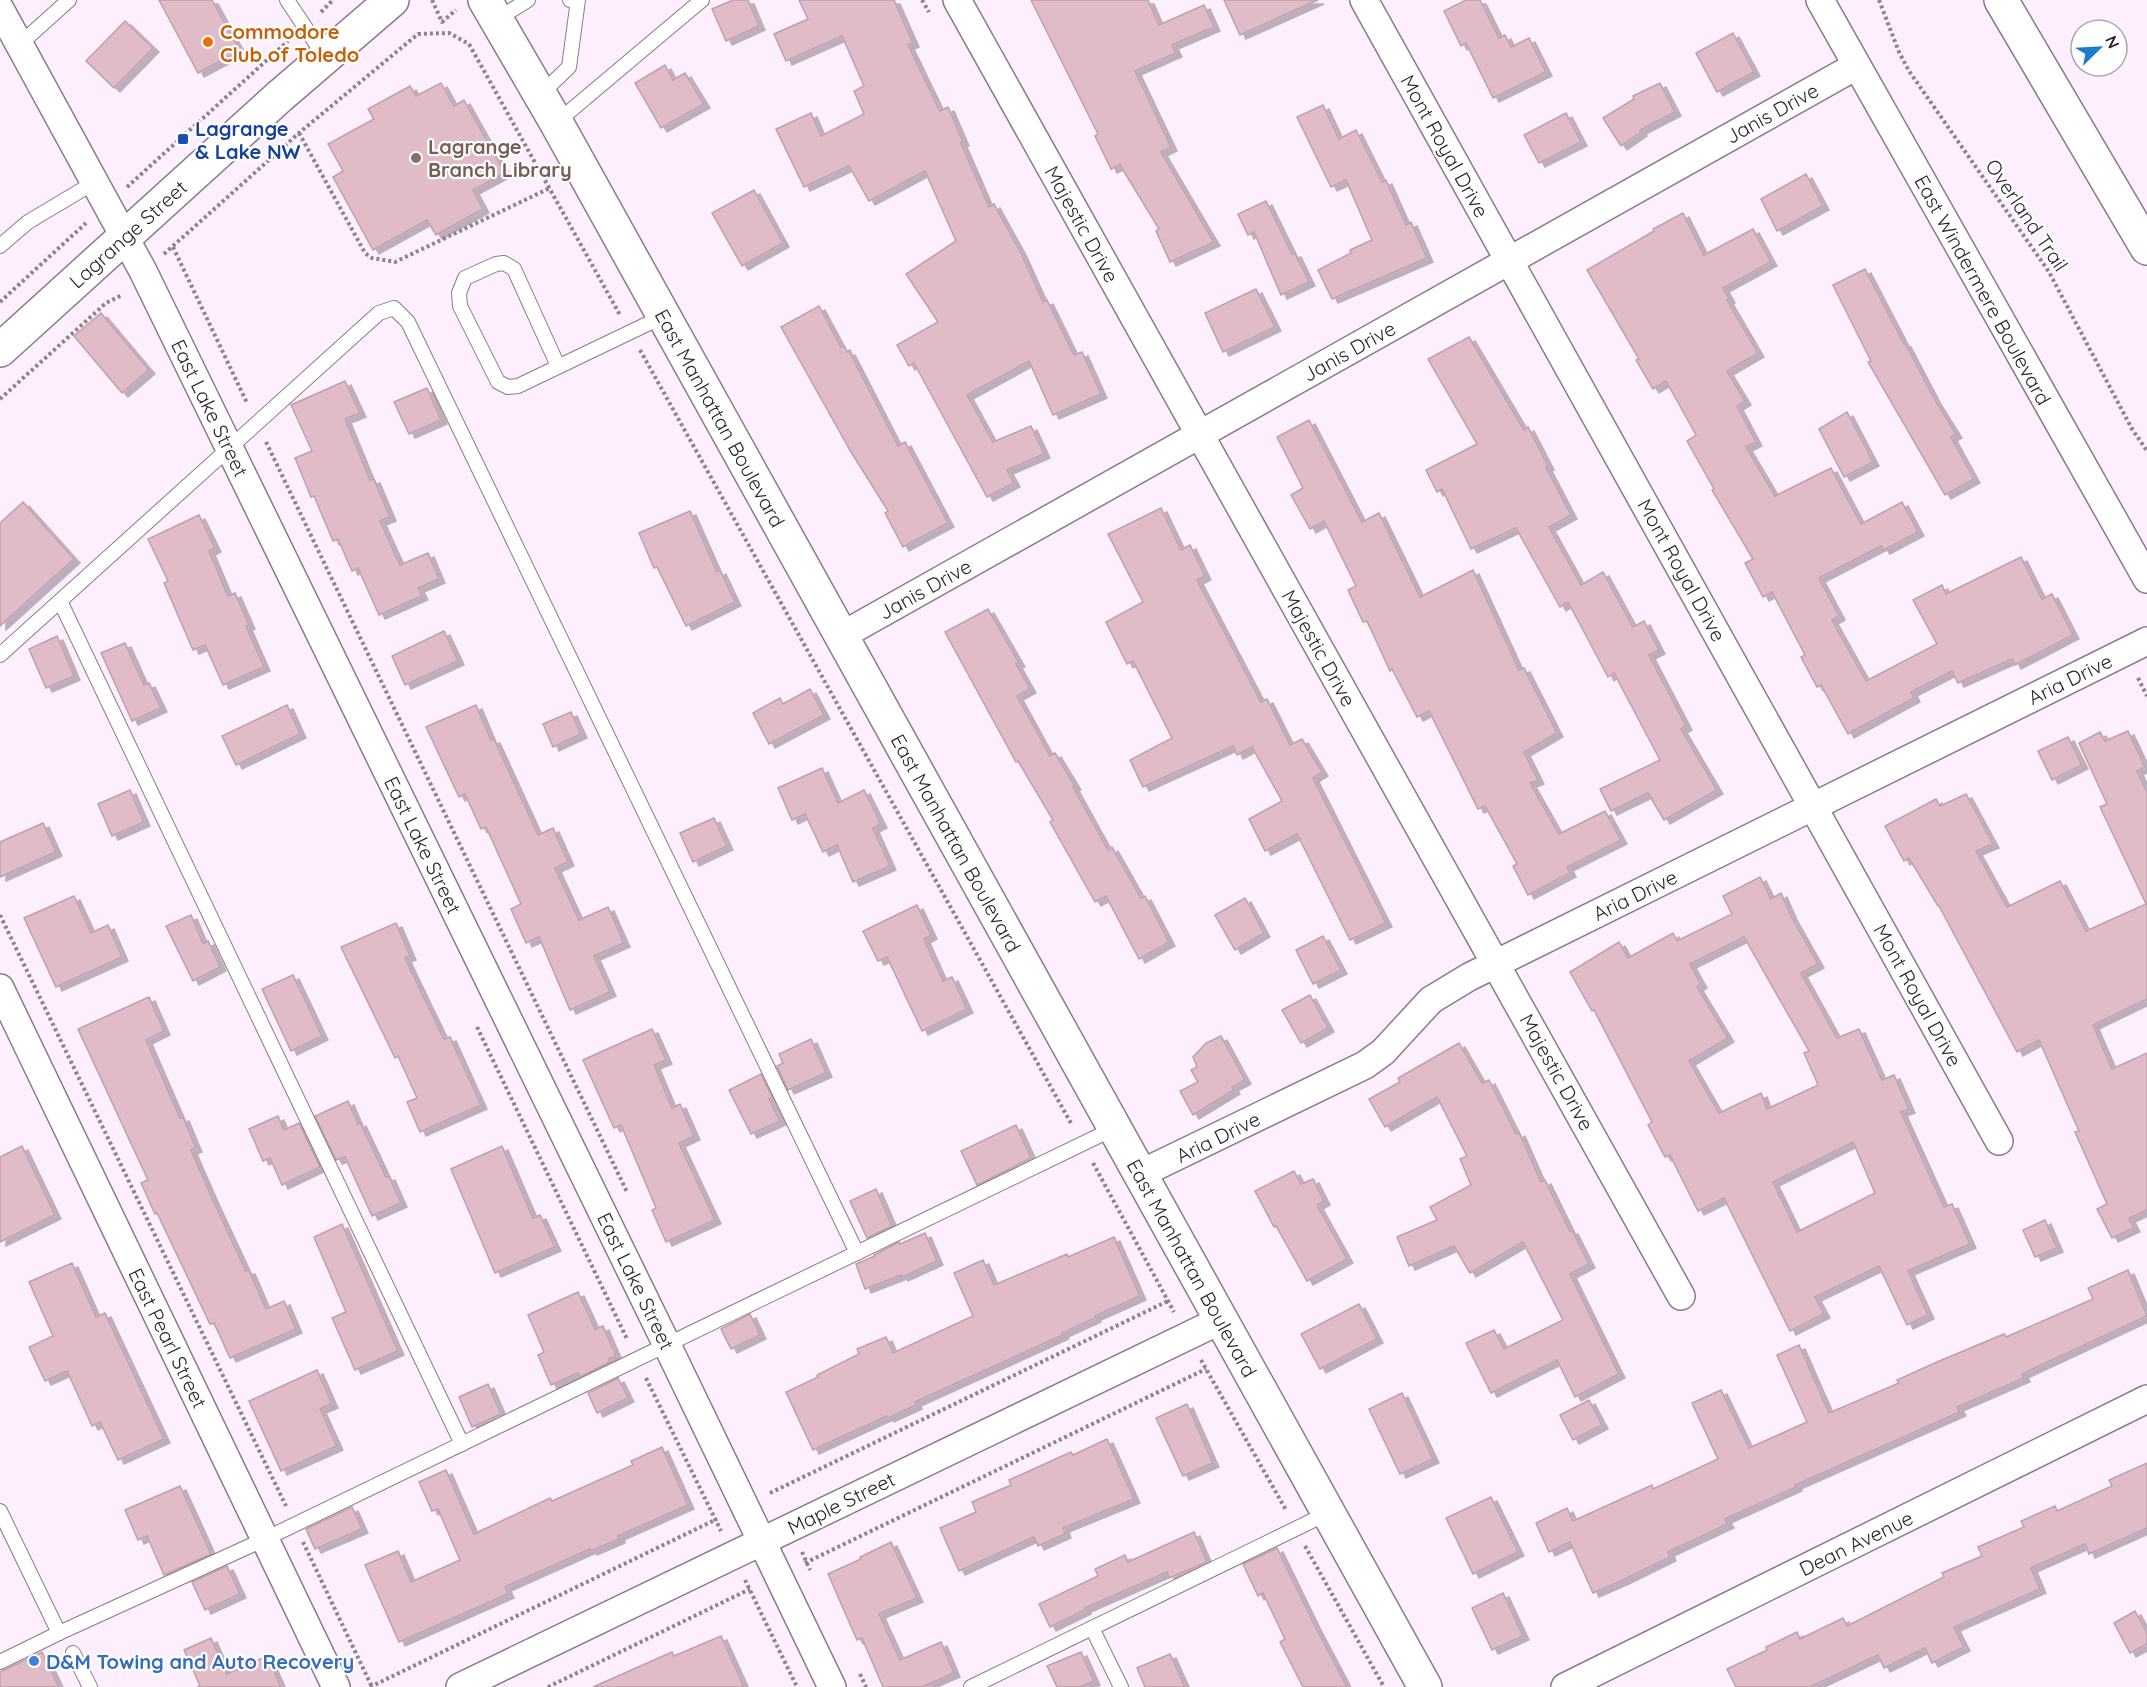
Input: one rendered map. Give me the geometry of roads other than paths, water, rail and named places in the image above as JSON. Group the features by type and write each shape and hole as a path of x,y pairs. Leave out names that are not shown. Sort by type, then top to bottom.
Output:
{"main road":[{"name":"Lagrange Street","path":"0,350 325,57 392,0"},
{"path":"2001,0 2147,248"},
{"name":"East Manhattan Boulevard","path":"480,9 548,109 1425,1687"}],"street":[{"name":"Majestic Drive","path":"957,0 1681,1296"},
{"name":"Mont Royal Drive","path":"1364,0 1999,1141"},
{"name":"East Windermere Boulevard","path":"1820,0 2147,579"},
{"name":"East Lake Street","path":"0,9 143,270 832,1687"},
{"name":"Janis Drive","path":"841,636 1856,66"},
{"name":"Aria Drive","path":"1140,1174 1365,1065 1383,1052 1431,1000 1496,963 2147,641"},
{"name":"East Pearl Street","path":"0,988 336,1687"},
{"name":"Maple Street","path":"460,1687 1221,1320"},
{"name":"Dean Avenue","path":"1565,1687 2147,1399"}],"lane":[{"path":"20,45 69,0"},
{"path":"287,0 325,57"},
{"path":"480,9 528,0"},
{"path":"548,109 569,67 578,0 570,0"},
{"path":"548,109 702,0"},
{"path":"0,246 28,222 101,193"},
{"path":"558,366 514,269 504,263 496,264 465,278 459,293 460,306 498,382 508,387 518,386 664,316"},
{"path":"0,656 379,313 394,308 408,322 857,1253"},
{"path":"60,601 462,1444"},
{"path":"0,1662 58,1633 265,1539 1114,1128"},
{"path":"0,1511 58,1633"},
{"path":"971,1687 1328,1513"},
{"path":"1092,1628 1121,1687"},
{"path":"73,1653 90,1687"}],"place":[{"name":"Commodore Club of Toledo","path":"208,42"},
{"name":"Lagrange & Lake NW","path":"183,139"},
{"name":"Lagrange Branch Library","path":"416,158"},
{"name":"D&M Towing and Auto Recovery","path":"34,1661"}]}
